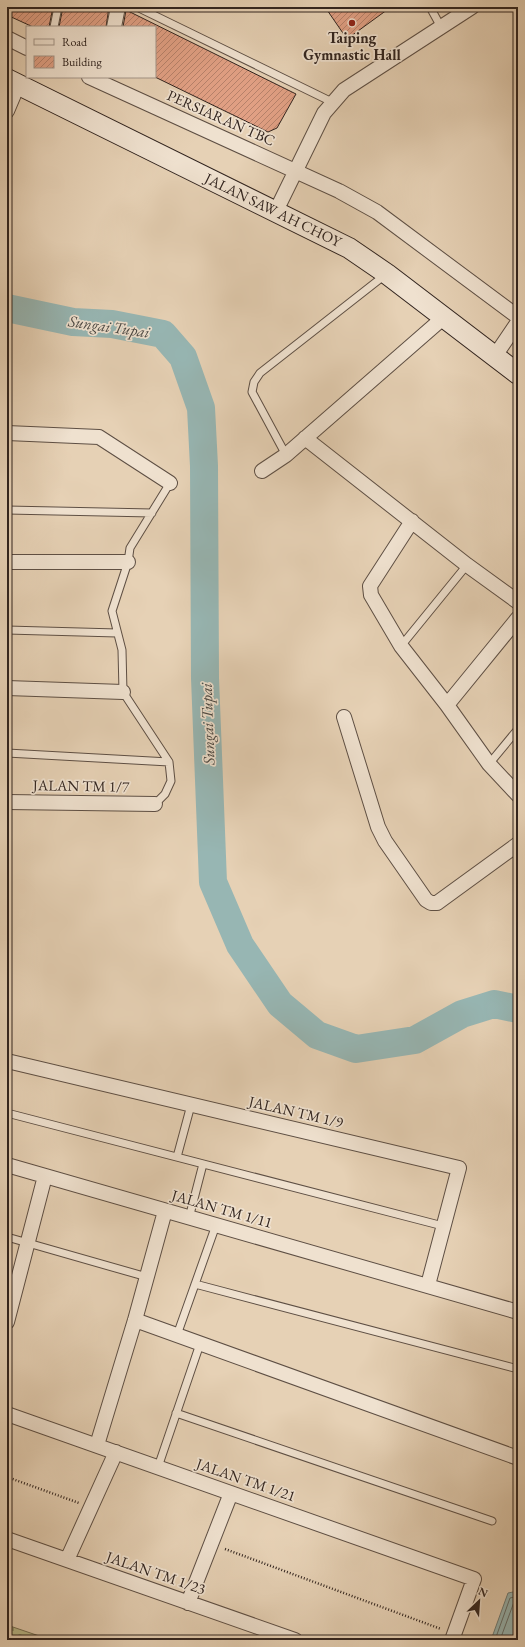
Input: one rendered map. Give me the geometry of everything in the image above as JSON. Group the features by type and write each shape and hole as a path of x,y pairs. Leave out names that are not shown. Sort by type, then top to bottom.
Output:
{"street":[{"path":"114,26 118,7"},
{"path":"276,211 324,113 332,102 344,90 472,7"},
{"path":"7,38 26,48"},
{"name":"PERSIARAN TBC","path":"94,78 104,80 295,170 339,191 377,212 518,317"},
{"path":"7,111 12,82"},
{"name":"JALAN SAW AH CHOY","path":"12,82 349,248 387,274 518,374"},
{"path":"262,472 286,455 443,318"},
{"path":"495,356 518,322"},
{"path":"7,433 99,437 170,483"},
{"path":"305,438 467,565 518,602"},
{"path":"412,521 370,586 371,595 401,646 447,705 489,764 518,795"},
{"path":"7,562 128,562"},
{"path":"447,705 518,618"},
{"path":"7,688 123,692"},
{"path":"344,717 378,828 385,841 426,900 437,904 518,844"},
{"name":"JALAN TM 1/7","path":"7,802 155,804"},
{"name":"JALAN TM 1/9","path":"7,1061 459,1168 428,1285"},
{"name":"JALAN TM 1/11","path":"7,1165 518,1312"},
{"path":"7,1322 45,1176"},
{"path":"96,1445 135,1320 165,1211"},
{"path":"135,1320 518,1458"},
{"name":"JALAN TM 1/21","path":"7,1414 474,1579 454,1637"},
{"path":"67,1560 116,1452"},
{"path":"188,1602 231,1493"},
{"name":"JALAN TM 1/23","path":"7,1539 295,1640"}],"lane":[{"path":"54,26 58,7"},
{"path":"137,7 332,102"},
{"path":"430,7 441,27"},
{"path":"286,455 252,392 254,382 260,373 387,274"},
{"path":"155,804 165,794 171,781 169,762 123,692 122,650 112,611 128,562 130,548 170,483"},
{"path":"7,510 152,513"},
{"path":"401,646 467,565"},
{"path":"7,630 117,633"},
{"path":"489,764 518,729"},
{"path":"7,753 169,762"},
{"path":"177,1157 192,1105"},
{"path":"7,1113 443,1226"},
{"path":"189,1218 203,1164"},
{"path":"177,1335 216,1225"},
{"path":"7,1237 147,1277"},
{"path":"195,1284 518,1369"},
{"path":"158,1467 200,1344"},
{"path":"176,1413 492,1521"}],"path":[{"path":"7,1477 90,1507"},
{"path":"211,1544 454,1637"}],"green space":[{"path":"7,1625 51,1640 7,1640"}],"water":[{"path":"518,1591 518,1640 491,1640 508,1593"}],"building":[{"path":"7,7 53,7 49,26 31,26 7,15"},
{"path":"63,7 109,7 106,26 59,26"},
{"name":"Taiping Gymnastic Hall","path":"325,7 391,7 347,39"},
{"path":"126,10 296,94 277,128 268,132 156,77 156,26 123,26"}],"waterway":[{"name":"Sungai Tupai","path":"7,308 73,322 112,324 163,334 183,357 201,408 204,466 205,678 213,882 240,945 280,1004 317,1035 356,1049 415,1040 462,1014 494,1004 518,1009"}],"place":[{"name":"Taiping Gymnastic Hall","path":"352,23"}]}
